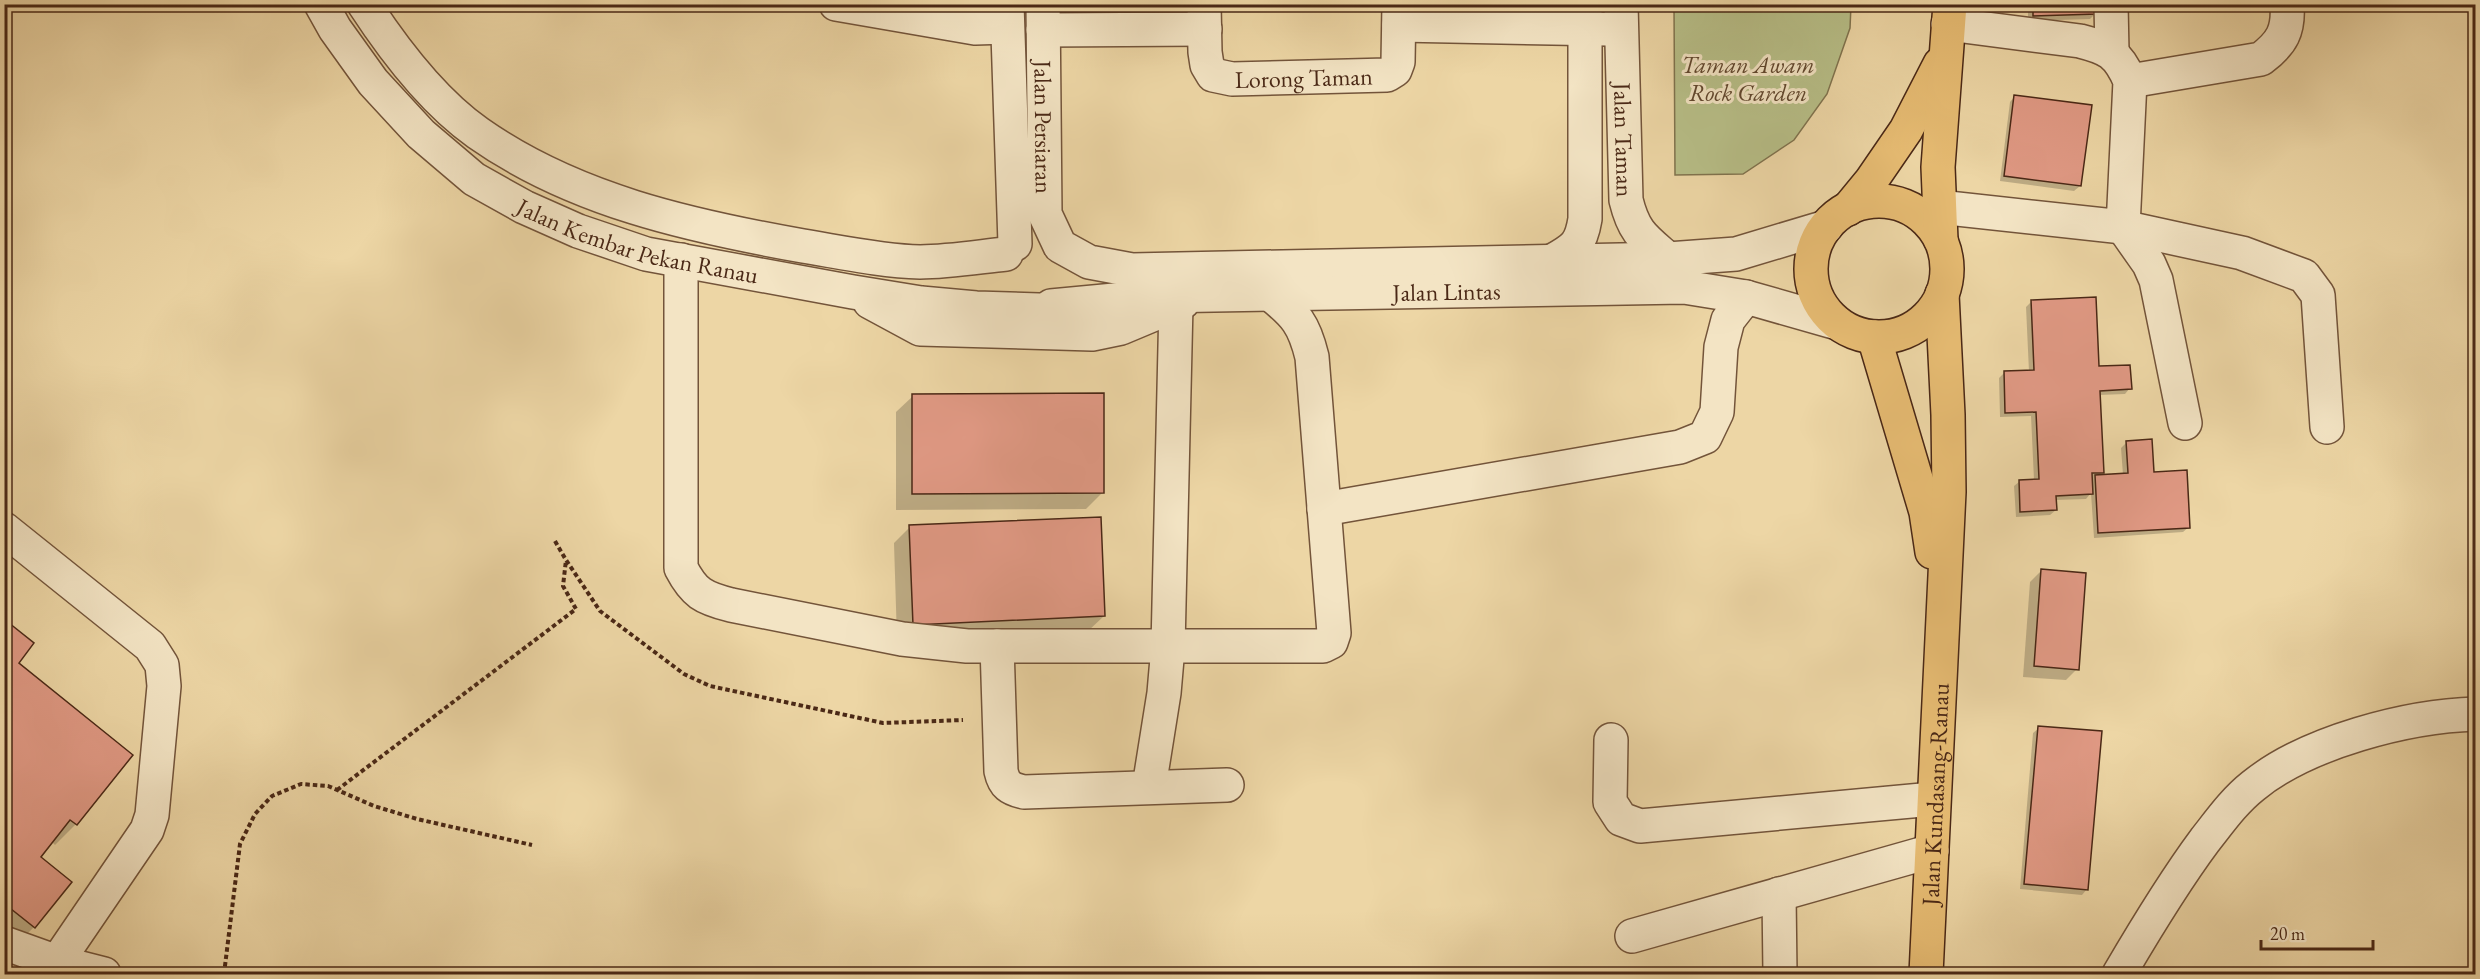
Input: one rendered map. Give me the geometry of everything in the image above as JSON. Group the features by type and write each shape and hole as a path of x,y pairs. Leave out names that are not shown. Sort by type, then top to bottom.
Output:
{"highway":[{"path":"1948,27 1938,167 1941,240 1947,258 1947,277 1942,294 1931,313 1915,327 1896,335 1874,337 1855,333 1837,322 1823,307 1814,287 1812,266 1816,245 1871,181 1906,130 1948,27"},
{"path":"1837,218 1868,202 1890,201 1912,208 1929,222 1941,240"},
{"name":"Jalan Kundasang-Ranau","path":"1926,975 1949,492 1942,294"},
{"name":"Jalan Kundasang-Ranau","path":"1874,337 1926,512 1942,614"}],"street":[{"name":"Jalan Kembar Pekan Ranau","path":"321,4 335,29 373,82 421,134 474,179 524,207 578,231 646,254 853,292 921,303 976,308 1045,308"},
{"name":"Jalan Kembar Pekan Ranau","path":"364,4 390,44 431,91 477,133 557,178 613,201 734,234 836,252 920,262 1010,249"},
{"path":"836,4 975,28 1007,16"},
{"path":"2111,4 2112,52"},
{"path":"2130,81 2261,59 2278,46 2288,22 2287,4"},
{"name":"Lorong Taman","path":"1043,17 1204,17 1207,65 1213,75 1222,79 1387,75 1395,70 1400,52 1399,15 1621,17"},
{"name":"Jalan Persiaran","path":"1007,16 1010,249"},
{"name":"Jalan Persiaran","path":"1043,17 1045,214 1060,246"},
{"name":"Jalan Taman","path":"1554,261 1574,248 1582,236 1585,219 1585,17"},
{"name":"Jalan Taman","path":"1621,17 1626,200 1631,222 1641,235 1668,259"},
{"path":"1948,27 2080,41 2098,45 2112,52 2123,65 2130,81 2123,227 2149,264 2156,280 2185,423"},
{"path":"1939,207 2123,227 2242,253 2304,276 2318,295 2327,427"},
{"name":"Jalan Lintas","path":"1060,246 1089,262 1132,270 1668,259 1736,254 1837,218"},
{"path":"1038,238 1050,240 1060,246 1068,256 1072,267 1072,279 1061,300 1045,308 1018,304 1003,287 1001,276 1010,249 1026,239 1038,238"},
{"path":"681,260 681,568 692,588 711,600 731,605 902,639 967,646 1323,646 1331,642 1334,633 1312,357 1305,330 1294,313 1270,294"},
{"name":"Jalan Lintas","path":"1045,308 1157,296 1190,300 1270,294 1684,287 1746,297 1837,322"},
{"path":"853,292 920,329 1092,334 1121,328 1190,300 1168,647 1164,693 1149,787"},
{"path":"1312,357 1318,331 1327,313 1345,293"},
{"path":"1324,508 1680,447 1705,437 1717,412 1720,347 1728,321 1746,297"},
{"path":"4,529 150,646 162,665 164,686 152,816 147,830 57,962"},
{"path":"997,646 1001,771 1004,782 1012,789 1024,792 1227,785"},
{"path":"2120,975 2150,920 2198,850 2236,802 2270,773 2293,760 2393,724 2475,714"},
{"path":"1611,740 1611,802 1621,819 1640,826 1933,799"},
{"path":"1632,936 1932,851"},
{"path":"1779,894 1780,975"},
{"path":"4,943 57,962 104,975"}],"path":[{"path":"555,541 600,611 684,674 710,686 883,723 1000,719"},
{"path":"337,790 576,609 563,586 566,560"},
{"path":"224,975 240,844 255,814 272,796 301,784 328,786 374,806 417,819 532,845"}],"green space":[{"name":"Taman Awam Rock Garden","path":"1674,5 1851,5 1850,28 1827,94 1794,140 1743,174 1675,175"}],"building":[{"path":"2033,4 2096,4 2097,14 2033,16"},
{"path":"2014,95 2092,105 2081,186 2004,176"},
{"path":"2096,297 2099,366 2130,365 2132,389 2100,391 2104,473 2092,473 2093,494 2056,496 2057,510 2020,512 2019,480 2039,479 2036,412 2005,413 2004,371 2034,370 2031,300"},
{"path":"1104,393 1104,493 912,494 912,394"},
{"path":"2152,439 2154,472 2187,470 2190,528 2098,533 2095,475 2128,473 2126,441"},
{"path":"1101,517 1105,616 913,625 909,525"},
{"path":"2041,569 2086,573 2079,670 2034,666"},
{"path":"4,619 34,643 19,663 133,755 77,825 70,820 41,857 72,882 35,928 6,905 4,907"},
{"path":"2038,726 2102,731 2088,890 2024,884"}]}
